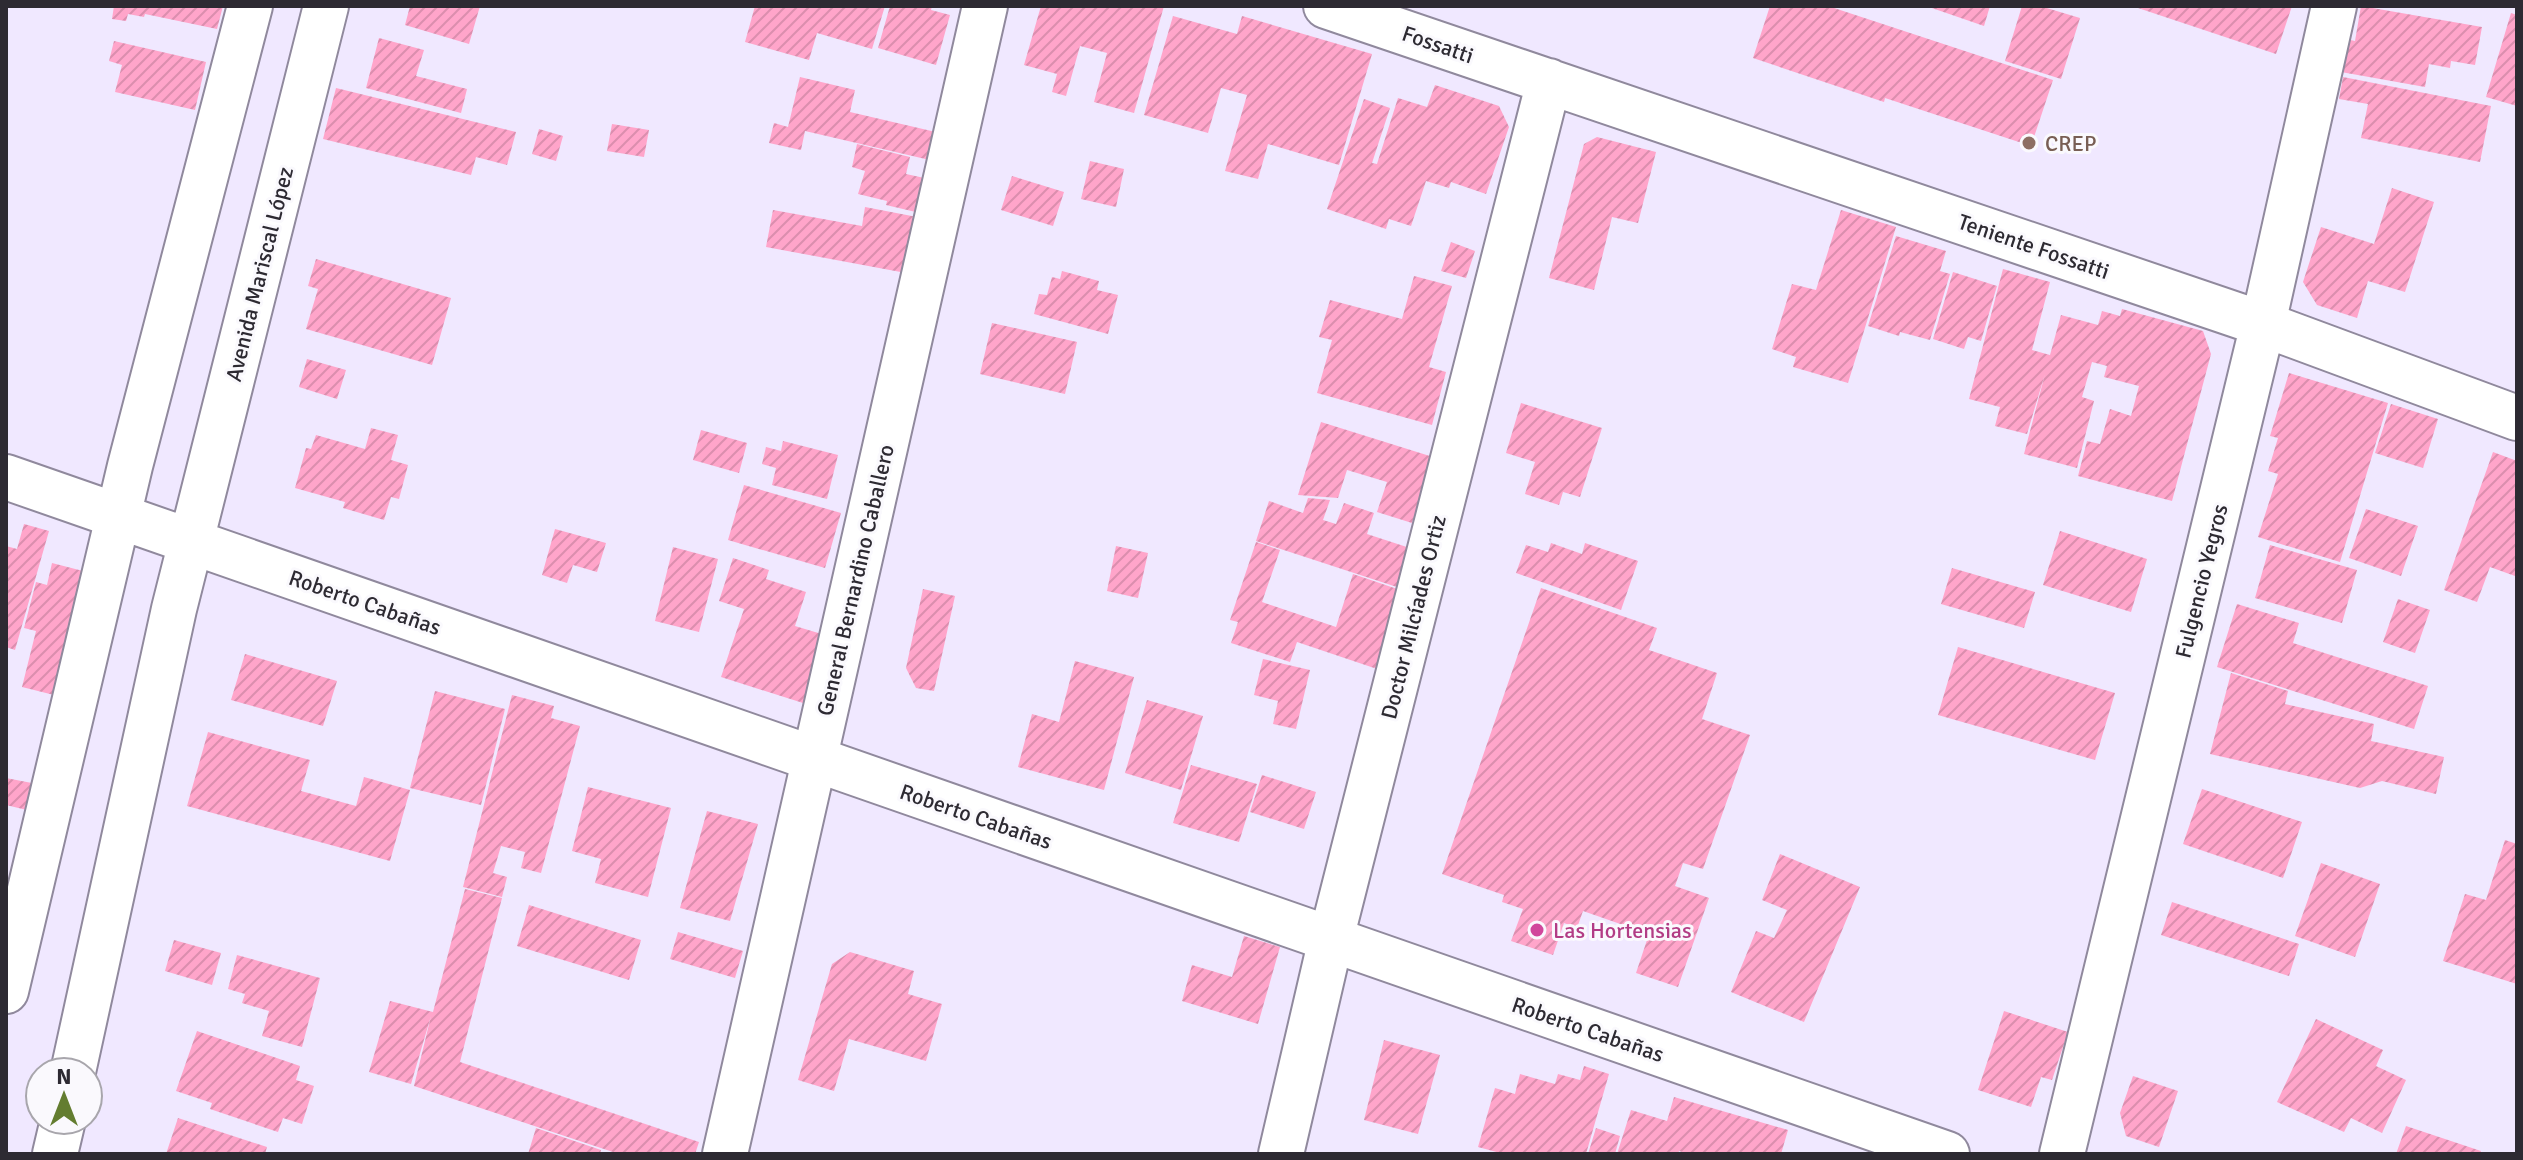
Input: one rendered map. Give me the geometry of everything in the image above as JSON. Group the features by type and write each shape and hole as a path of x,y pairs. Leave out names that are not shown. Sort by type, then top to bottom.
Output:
{"street":[{"path":"6,991 118,516 250,6"},
{"name":"Avenida Mariscal López","path":"77,1056 191,541 326,6"},
{"name":"General Bernardino Caballero","path":"725,1154 985,6"},
{"name":"Fossatti","path":"1326,6 1549,81"},
{"name":"Fulgencio Yegros","path":"2062,1154 2263,324 2334,6"},
{"name":"Teniente Fossatti","path":"1549,81 2263,324 2517,418"},
{"name":"Doctor Milcíades Ortiz","path":"1281,1154 1331,939 1549,81"},
{"name":"Roberto Cabañas","path":"6,477 1947,1154"}],"building":[{"path":"114,6 223,6 217,29 145,14 144,17 128,14 126,21 112,19"},
{"path":"410,6 480,6 469,44 405,25"},
{"path":"755,6 885,6 872,49 817,33 809,60 745,42"},
{"path":"890,6 932,6 931,10 950,15 936,65 878,48"},
{"path":"1041,6 1164,6 1134,113 1094,102 1107,53 1080,46 1066,96 1052,92 1057,74 1024,65"},
{"path":"1770,6 1828,6 2053,80 2031,146 1885,98 1884,102 1753,58"},
{"path":"1926,6 1990,6 1984,26"},
{"path":"2022,6 2040,6 2080,18 2061,79 2005,61"},
{"path":"2132,6 2292,6 2276,54"},
{"path":"2361,6 2482,27 2475,65 2451,61 2450,68 2429,64 2425,87 2341,72 2346,39 2355,41"},
{"path":"2511,13 2517,15 2517,106 2486,97"},
{"path":"1173,16 1237,34 1242,16 1372,54 1339,165 1268,144 1258,179 1225,171 1247,95 1221,88 1208,133 1144,115"},
{"path":"379,38 424,50 416,76 467,89 461,113 366,88"},
{"path":"114,41 206,62 195,110 115,92 122,65 109,61"},
{"path":"800,77 855,90 850,112 940,133 934,161 805,131 801,150 769,143 774,123 788,127"},
{"path":"2343,77 2491,106 2480,162 2361,138 2368,104 2339,99"},
{"path":"1435,85 1499,106 1509,127 1486,194 1451,182 1449,188 1426,181 1411,226 1389,219 1386,229 1327,209 1364,99 1390,108 1372,163 1377,164 1398,98 1427,107"},
{"path":"336,88 516,132 507,165 476,157 471,175 323,139"},
{"path":"612,124 649,130 644,157 607,151"},
{"path":"539,129 563,136 556,161 532,154"},
{"path":"1597,137 1656,152 1638,223 1612,217 1594,290 1549,278 1584,144"},
{"path":"857,144 910,157 906,174 929,179 920,213 858,194 865,171 852,167"},
{"path":"1090,161 1124,169 1116,207 1081,199"},
{"path":"1012,176 1064,192 1053,226 1001,210"},
{"path":"2392,188 2434,202 2405,292 2368,281 2357,318 2317,305 2303,282 2321,227 2374,244"},
{"path":"865,207 917,217 906,273 766,247 773,210 862,226"},
{"path":"1841,210 1896,227 1848,383 1793,367 1796,357 1772,349 1792,284 1816,290"},
{"path":"1896,236 1946,251 1940,271 1950,274 1930,340 1900,332 1899,336 1868,326"},
{"path":"1451,242 1475,251 1466,278 1441,271"},
{"path":"316,259 451,298 432,365 306,329 318,289 308,286"},
{"path":"2003,269 2050,282 2032,350 2050,355 2061,315 2098,325 2102,311 2120,316 2122,309 2203,331 2211,354 2172,501 2078,476 2087,441 2100,444 2110,409 2131,416 2139,386 2104,377 2107,366 2092,362 2082,397 2094,401 2077,468 2024,454 2045,374 2027,434 1995,426 2000,407 1969,399"},
{"path":"1062,271 1099,281 1097,290 1118,295 1108,334 1034,314 1039,294 1047,295 1052,277 1060,279"},
{"path":"1953,272 1997,286 1981,341 1968,337 1964,349 1933,339"},
{"path":"1414,276 1452,286 1429,367 1446,372 1432,425 1317,393 1332,340 1319,337 1330,300 1402,319"},
{"path":"992,323 1077,342 1065,394 980,374"},
{"path":"307,359 346,370 337,399 299,387"},
{"path":"2289,373 2388,403 2340,562 2258,537 2278,474 2268,471 2278,438 2270,436"},
{"path":"1521,403 1602,428 1580,497 1563,492 1559,505 1525,494 1535,462 1506,453"},
{"path":"2391,404 2438,419 2423,468 2375,453"},
{"path":"1321,422 1433,457 1412,523 1377,512 1387,482 1347,470 1338,498 1298,495"},
{"path":"371,428 398,435 391,460 408,465 399,499 391,497 384,520 343,508 345,502 295,488 306,448 311,449 316,435 365,449"},
{"path":"701,430 747,443 739,473 693,460"},
{"path":"783,441 838,455 827,499 772,485 776,468 762,464 766,447 781,451"},
{"path":"2493,452 2517,461 2517,570 2515,576 2490,567 2477,602 2444,590"},
{"path":"744,485 841,513 825,568 728,540"},
{"path":"1308,498 1330,500 1323,520 1336,524 1344,503 1374,513 1367,534 1419,551 1406,590 1256,541 1269,501 1303,513"},
{"path":"2366,509 2418,526 2401,576 2349,558"},
{"path":"24,524 49,531 15,650 6,647 6,546 17,549"},
{"path":"555,529 606,543 597,572 573,565 567,583 542,575"},
{"path":"2060,531 2147,559 2131,612 2043,585"},
{"path":"1256,542 1280,550 1262,602 1336,627 1353,574 1409,593 1383,671 1297,642 1290,662 1231,643 1238,622 1230,620"},
{"path":"1551,543 1582,554 1585,543 1638,561 1621,610 1516,573 1526,545 1548,552"},
{"path":"2270,545 2357,570 2342,623 2255,598"},
{"path":"1116,546 1148,553 1138,598 1107,591"},
{"path":"673,547 718,559 699,632 655,621"},
{"path":"733,558 769,570 766,579 806,592 795,626 825,635 803,703 721,677 744,609 719,601"},
{"path":"52,563 83,571 54,695 22,687 36,631 24,628 36,582 47,585"},
{"path":"1952,568 2035,592 2024,628 1941,604"},
{"path":"1541,588 1657,628 1649,650 1717,673 1702,719 1750,735 1703,869 1683,863 1675,886 1709,898 1678,987 1636,973 1649,934 1583,911 1577,928 1564,923 1553,955 1511,941 1523,909 1502,902 1504,895 1442,874"},
{"path":"923,589 955,596 934,691 916,688 906,668"},
{"path":"2398,599 2430,610 2415,653 2383,642"},
{"path":"2237,604 2299,623 2293,643 2428,686 2414,729 2217,667"},
{"path":"1958,647 2115,693 2095,760 1938,715"},
{"path":"245,654 337,681 323,726 231,700"},
{"path":"1263,659 1310,670 1296,729 1273,724 1278,701 1254,695"},
{"path":"1075,661 1134,677 1104,790 1018,767 1032,714 1059,722"},
{"path":"2231,673 2288,691 2285,704 2374,724 2371,741 2444,757 2436,794 2382,781 2360,788 2210,754"},
{"path":"435,691 505,709 481,805 410,788"},
{"path":"512,695 554,706 551,718 580,726 541,873 521,868 525,852 501,846 493,873 507,877 502,897 463,887"},
{"path":"1147,700 1203,716 1181,790 1125,773"},
{"path":"208,732 310,760 301,791 356,806 364,777 410,790 390,861 187,806"},
{"path":"1191,765 1257,784 1239,842 1173,823"},
{"path":"1262,775 1316,792 1304,829 1250,812"},
{"path":"6,778 37,784 31,811 6,805"},
{"path":"588,787 671,808 648,897 595,883 601,859 572,851"},
{"path":"2202,789 2302,822 2283,878 2183,844"},
{"path":"707,811 758,824 730,921 680,908"},
{"path":"2505,840 2517,844 2517,984 2443,961 2465,894 2486,900"},
{"path":"1780,854 1860,887 1804,1022 1731,992 1756,931 1774,938 1787,910 1762,900"},
{"path":"2321,863 2380,884 2355,957 2295,936"},
{"path":"465,889 502,898 460,1062 699,1142 695,1154 619,1154 414,1086 431,1016 411,1084 369,1072 390,1001 433,1012"},
{"path":"2172,902 2299,944 2289,976 2161,935"},
{"path":"529,905 641,940 629,980 517,946"},
{"path":"678,932 743,951 735,978 670,959"},
{"path":"1244,936 1280,947 1258,1024 1182,1001 1192,965 1232,977"},
{"path":"174,940 221,953 212,985 165,971"},
{"path":"850,952 914,971 908,994 942,1004 926,1061 849,1039 834,1091 798,1080 832,964"},
{"path":"237,955 320,978 302,1047 262,1036 269,1011 242,1003 245,994 228,989"},
{"path":"2004,1011 2068,1032 2052,1080 2041,1077 2031,1107 1978,1090"},
{"path":"2316,1019 2383,1050 2376,1066 2406,1080 2382,1133 2351,1118 2344,1132 2277,1102"},
{"path":"197,1031 300,1066 296,1080 314,1086 302,1124 283,1118 278,1132 210,1109 212,1103 176,1091"},
{"path":"1384,1040 1440,1055 1418,1134 1364,1120"},
{"path":"1584,1066 1609,1074 1586,1154 1504,1154 1478,1147 1495,1088 1515,1094 1520,1074 1555,1084 1558,1074 1580,1080"},
{"path":"2133,1076 2178,1091 2159,1147 2126,1136 2120,1113"},
{"path":"1674,1097 1788,1130 1781,1154 1688,1154 1679,1151 1678,1154 1617,1154 1631,1110 1667,1121"},
{"path":"178,1118 267,1147 265,1154 166,1154"},
{"path":"2406,1126 2481,1151 2480,1154 2396,1154"},
{"path":"536,1128 601,1150 600,1154 528,1154"},
{"path":"1596,1128 1620,1136 1615,1154 1588,1154"}],"place":[{"name":"CREP","path":"2029,143"},
{"name":"Las Hortensias","path":"1537,930"}]}
